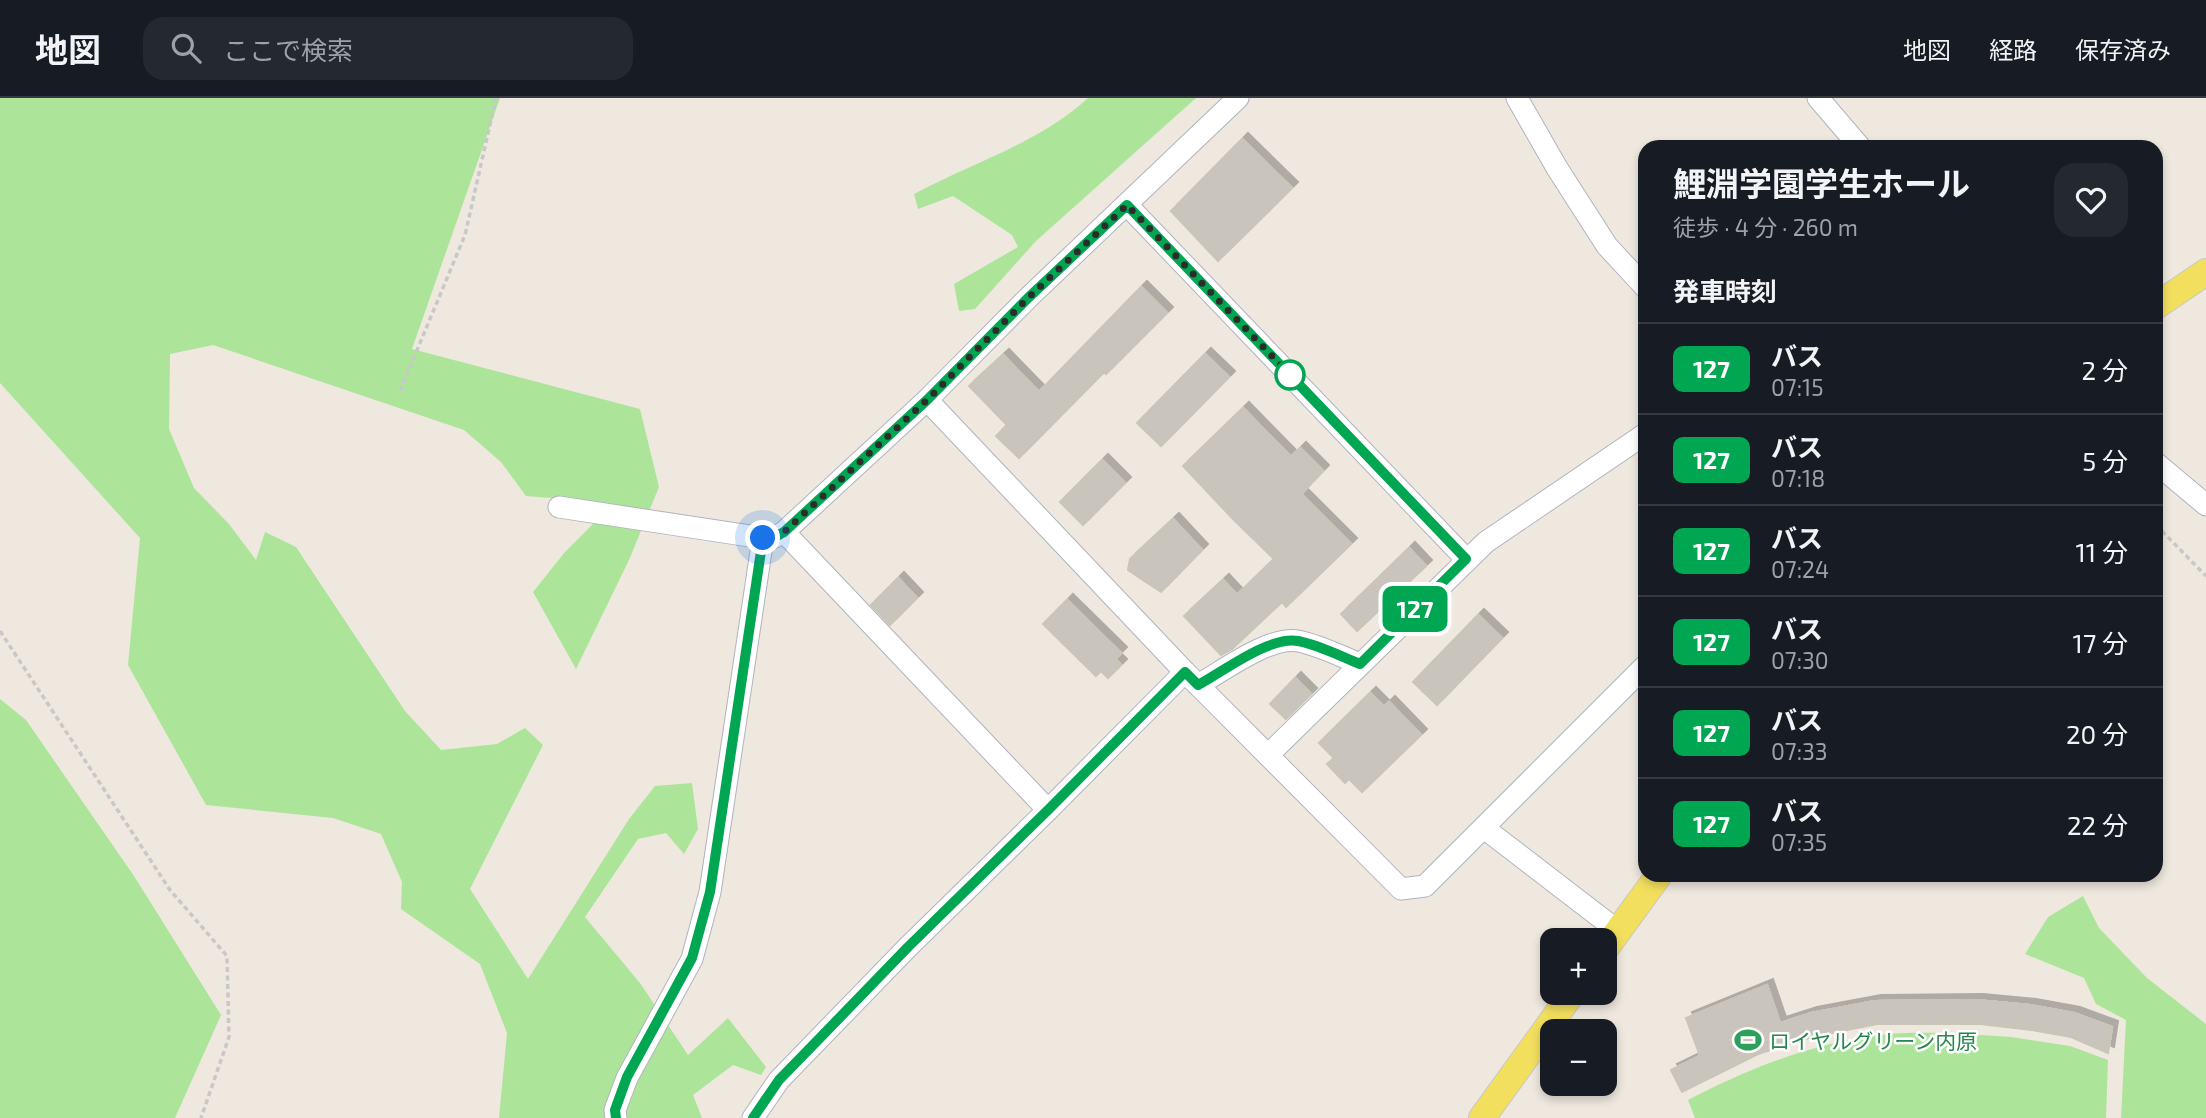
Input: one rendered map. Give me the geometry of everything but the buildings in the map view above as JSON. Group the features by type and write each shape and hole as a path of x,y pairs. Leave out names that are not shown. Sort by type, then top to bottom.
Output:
{"main road":[{"path":"2163,301 2206,272"},
{"path":"1617,932 1654,882"},
{"path":"1482,1118 1564,1005"}],"street":[{"path":"559,507 763,538 773,538 784,532 927,400 1028,298 1238,98"},
{"path":"1517,98 1557,168 1607,246 1638,279"},
{"path":"1818,98 1854,140"},
{"path":"1127,205 1466,559"},
{"path":"927,400 1192,678 1401,889 1425,886 1638,673"},
{"path":"1268,755 1466,559 1504,528 1638,439"},
{"path":"2163,469 2206,505"},
{"path":"784,532 1048,810"},
{"path":"616,1118 615,1110 627,1077 692,958 710,892 763,538"},
{"path":"753,1118 779,1080 908,947 1048,810 1192,678 1270,644 1284,641 1298,641 1360,664"},
{"path":"1483,828 1597,928"}],"path":[{"path":"401,391 465,235 496,98"},
{"path":"2163,532 2206,576"},
{"path":"0,631 170,890 227,956 229,1037 201,1118"}],"green space":[{"path":"0,98 500,98 412,349 640,409 659,487 629,560 576,669 533,592 565,552 606,511 563,499 526,496 501,462 464,430 213,345 170,354 169,429 194,488 229,524 256,560 265,532 296,547 405,711 441,750 497,744 525,728 543,745 470,889 528,979 629,819 655,786 692,783 698,829 684,854 666,833 638,839 585,917 640,983 688,1055 728,1018 766,1067 761,1075 733,1065 693,1095 702,1118 499,1118 507,1033 480,964 401,909 402,882 381,834 333,818 206,805 128,665 140,538 0,383"},
{"path":"1088,98 1196,98 1036,241 975,309 959,311 954,284 1018,247 1012,235 953,196 918,209 914,194 1027,140 1069,114"},
{"path":"0,699 26,720 134,876 221,1015 175,1118 0,1118"},
{"path":"2083,896 2099,928 2147,978 2206,1024 2206,1118 2121,1118 2126,1020 2096,1004 2084,978 2025,954 2048,917"},
{"path":"1950,1033 2011,1037 2070,1046 2108,1060 2106,1118 1695,1118 1688,1100 1757,1068 1830,1044 1889,1034"}],"bus line":[{"name":"127","path":"616,1118 615,1110 627,1077 692,958 710,892 763,538 773,538 784,532 927,400 1028,298 1127,205 1466,559 1360,664 1298,641 1284,641 1270,644 1198,685 1185,672 908,947 779,1080 753,1118"}],"place":[{"name":"ロイヤルグリーン内原","path":"1748,1040"}],"route":[{"path":"763,538 773,538 784,532 927,400 1028,298 1127,205 1293,378 1290,375"}]}
